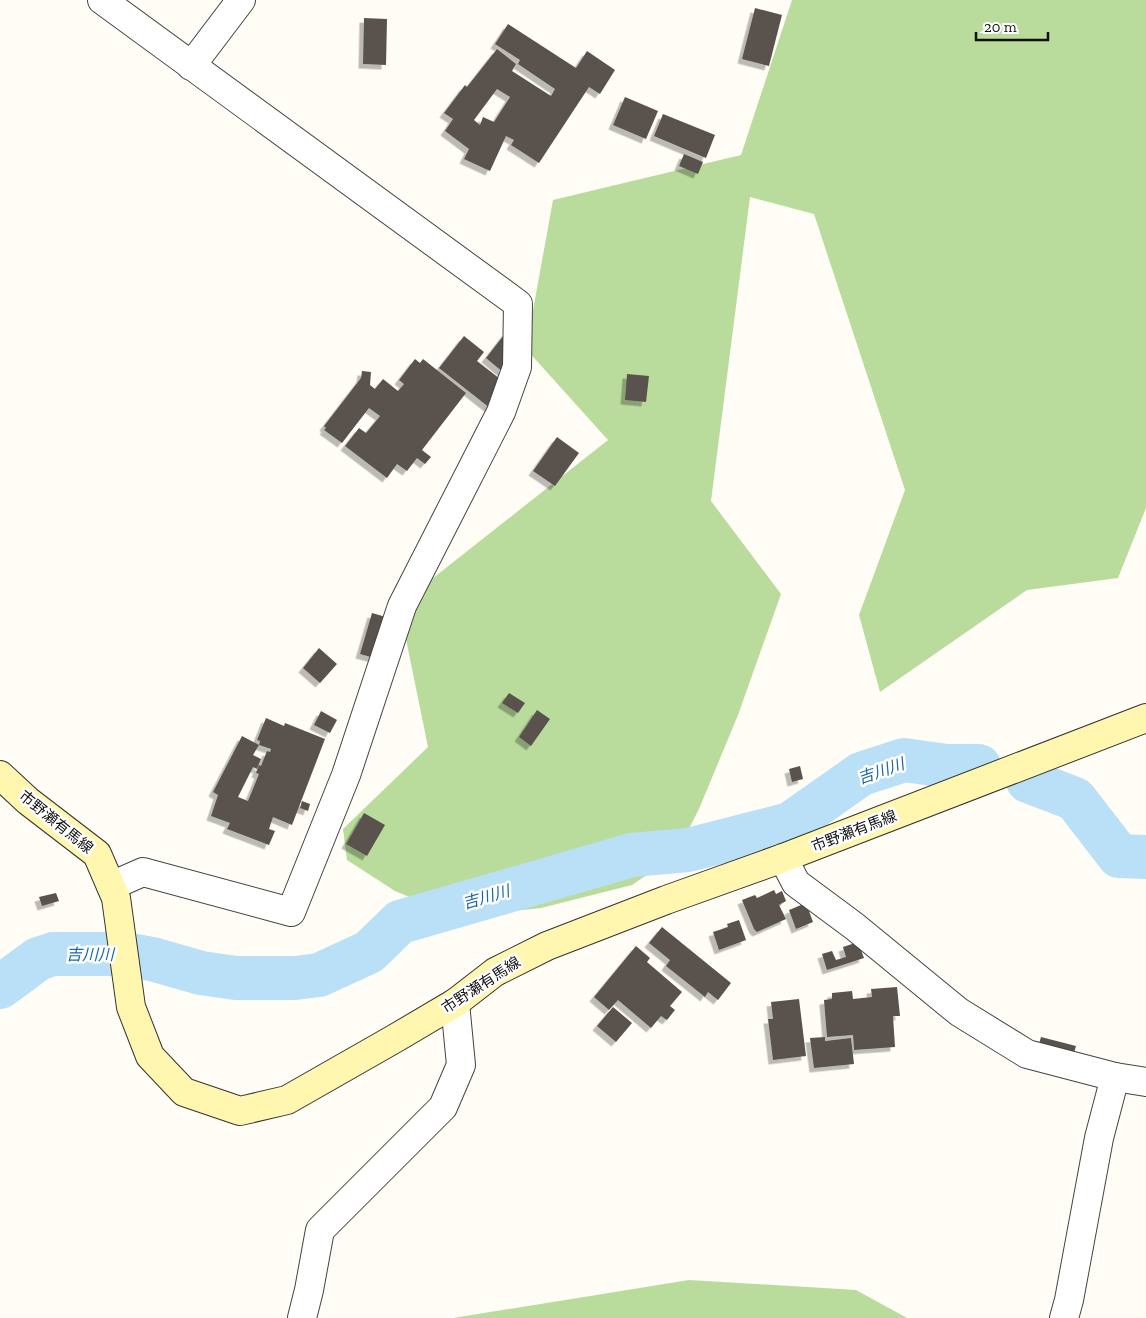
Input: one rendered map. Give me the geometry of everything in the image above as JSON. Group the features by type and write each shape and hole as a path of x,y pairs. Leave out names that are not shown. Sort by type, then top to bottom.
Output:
{"main road":[{"name":"市野瀬有馬線","path":"0,775 28,801 97,854 114,892 131,1007 150,1056 184,1092 240,1111 287,1100 455,1002 495,972 546,946 783,858 1146,718"}],"street":[{"path":"102,0 518,304 517,367 501,412 402,606 346,775 291,912 144,872 114,892"},
{"path":"191,66 241,0"},
{"path":"783,858 796,883 854,926 959,1012 1028,1054 1146,1082"},
{"path":"302,1318 320,1230 443,1106 461,1065 455,1002"},
{"path":"1064,1318 1070,1300 1099,1138 1115,1076"}],"green space":[{"path":"792,0 1146,0 1146,508 1118,578 1027,590 880,692 859,615 905,490 814,214 750,197 711,501 781,594 738,715 699,809 675,856 632,885 541,908 457,917 395,891 347,860 343,829 428,747 399,605 608,440 526,349 553,200 741,155"},
{"path":"689,1280 856,1290 907,1318 453,1318"}],"building":[{"path":"755,8 782,15 769,66 742,59"},
{"path":"364,18 387,19 386,65 363,64"},
{"path":"508,24 576,68 587,51 615,70 600,94 589,87 539,163 511,145 514,140 506,136 490,171 464,159 469,149 445,131 453,119 444,113 465,85 467,87 497,49 516,64 512,71 551,96 555,89 518,64 520,60 495,44","holes":["497,89 510,97 494,122 483,117 480,125 474,120"]},
{"path":"625,97 658,111 646,139 613,125"},
{"path":"663,114 715,135 706,158 654,136"},
{"path":"684,154 703,162 698,174 679,166"},
{"path":"507,331 504,373 486,358"},
{"path":"464,336 484,352 477,361 513,389 495,412 439,368"},
{"path":"415,359 420,363 423,359 466,393 422,450 431,457 425,464 417,458 407,471 397,464 387,478 345,446 359,428 366,433 380,416 369,408 342,443 324,430 326,428 324,426 361,378 362,371 371,372 370,385 375,389 383,379 398,391 404,384 399,380"},
{"path":"627,374 649,376 646,402 625,400"},
{"path":"557,437 579,453 555,486 533,471"},
{"path":"372,613 393,619 382,660 360,654"},
{"path":"319,648 337,664 320,683 303,668"},
{"path":"509,693 525,703 518,713 502,703"},
{"path":"537,710 550,719 531,746 519,737"},
{"path":"321,711 337,720 330,733 314,725"},
{"path":"266,718 284,726 285,723 325,739 292,825 273,817 269,829 275,831 269,845 227,829 230,823 211,816 218,795 213,792 242,736 259,745 260,741 257,740","holes":["259,745 271,749 270,752 267,751 261,766 259,765 256,773 259,774 248,801 238,797 253,767 257,769 261,759 253,755"]},
{"path":"800,766 803,779 792,782 789,769"},
{"path":"302,801 310,804 308,811 300,808"},
{"path":"364,813 385,825 367,856 346,844"},
{"path":"774,890 776,894 782,891 786,901 779,905 786,919 757,932 742,900 755,895 757,898"},
{"path":"56,893 59,901 42,906 39,897"},
{"path":"806,903 813,922 796,929 789,910"},
{"path":"739,920 746,940 719,950 713,932 728,927 727,924"},
{"path":"662,927 731,983 718,1000 708,992 705,997 666,966 670,960 649,943"},
{"path":"858,942 864,958 827,970 822,954 832,951 836,960 846,957 843,947"},
{"path":"636,946 650,958 647,962 682,992 670,1006 675,1010 667,1020 661,1016 651,1028 618,1000 609,1010 594,997"},
{"path":"897,987 900,1016 893,1016 895,1047 854,1050 853,1035 827,1037 824,1000 832,999 832,993 852,991 853,999 872,997 871,989"},
{"path":"799,999 806,1056 773,1060 768,1019 773,1019 771,1002"},
{"path":"613,1007 632,1023 616,1042 597,1026"},
{"path":"825,1037 825,1041 851,1038 854,1064 814,1068 810,1038"},
{"path":"1041,1037 1076,1046 1074,1053 1039,1044"}],"waterway":[{"name":"吉川川","path":"0,987 38,959 53,954 124,954 152,959 201,973 236,978 295,978 319,975 369,952 400,922 632,855 688,850 790,824 861,774 904,760 947,766 979,766"},
{"name":"吉川川","path":"1028,781 1075,799 1119,856 1146,857"}]}
